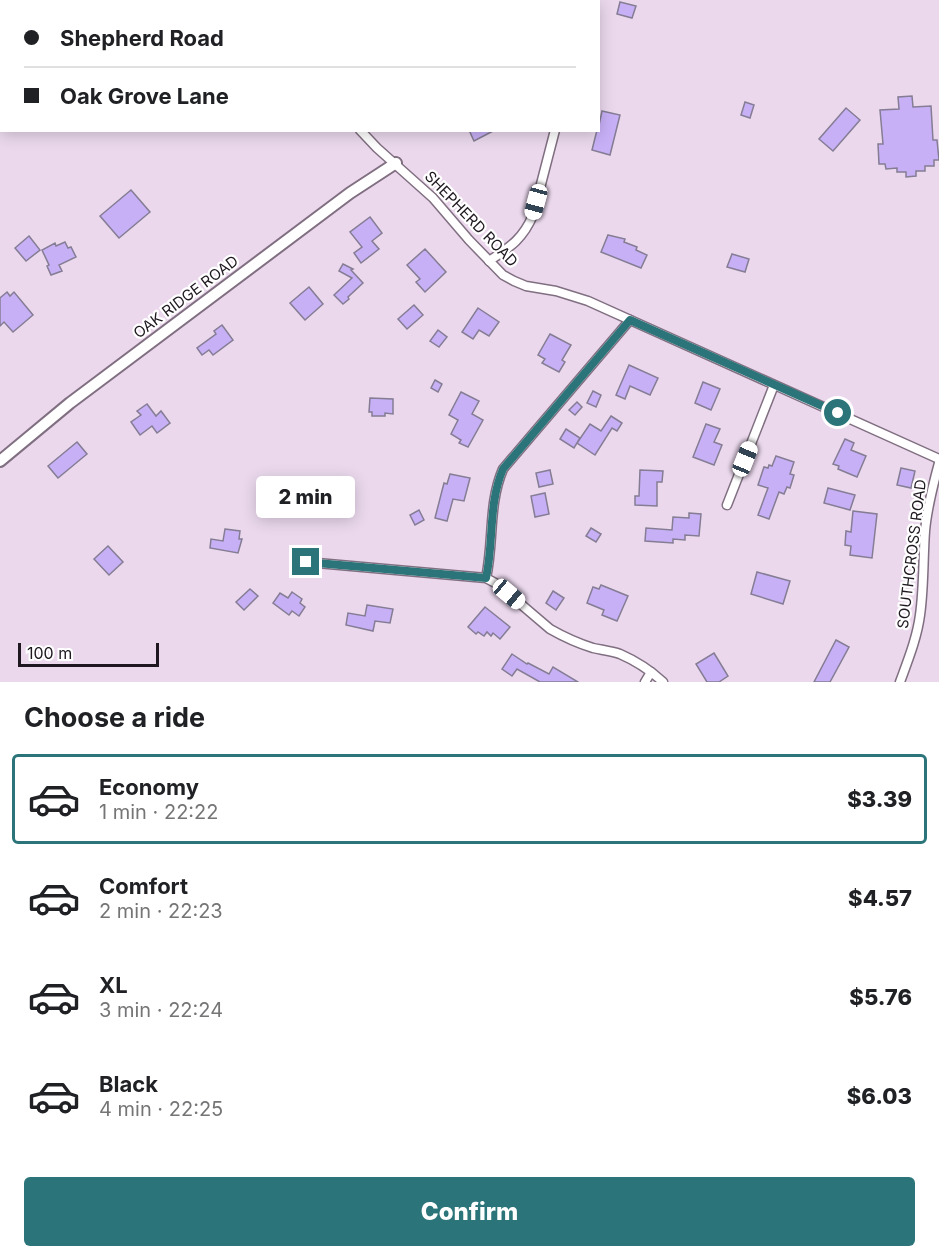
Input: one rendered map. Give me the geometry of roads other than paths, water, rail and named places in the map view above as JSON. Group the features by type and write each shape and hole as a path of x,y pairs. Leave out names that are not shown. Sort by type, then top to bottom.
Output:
{"street":[{"name":"SHEPHERD ROAD","path":"362,132 433,198 503,275 526,286 572,296 630,320 939,461"},
{"path":"489,261 518,240 528,226 554,132"},
{"name":"OAK RIDGE ROAD","path":"0,461 70,403 350,193 396,163"},
{"path":"486,578 494,495 503,469 630,320"},
{"path":"727,505 774,385"},
{"name":"SOUTHCROSS ROAD","path":"900,682 920,618 926,529 939,461"},
{"path":"306,562 486,578 497,584 564,637 633,660 663,682"},
{"path":"645,682 651,672"}]}
